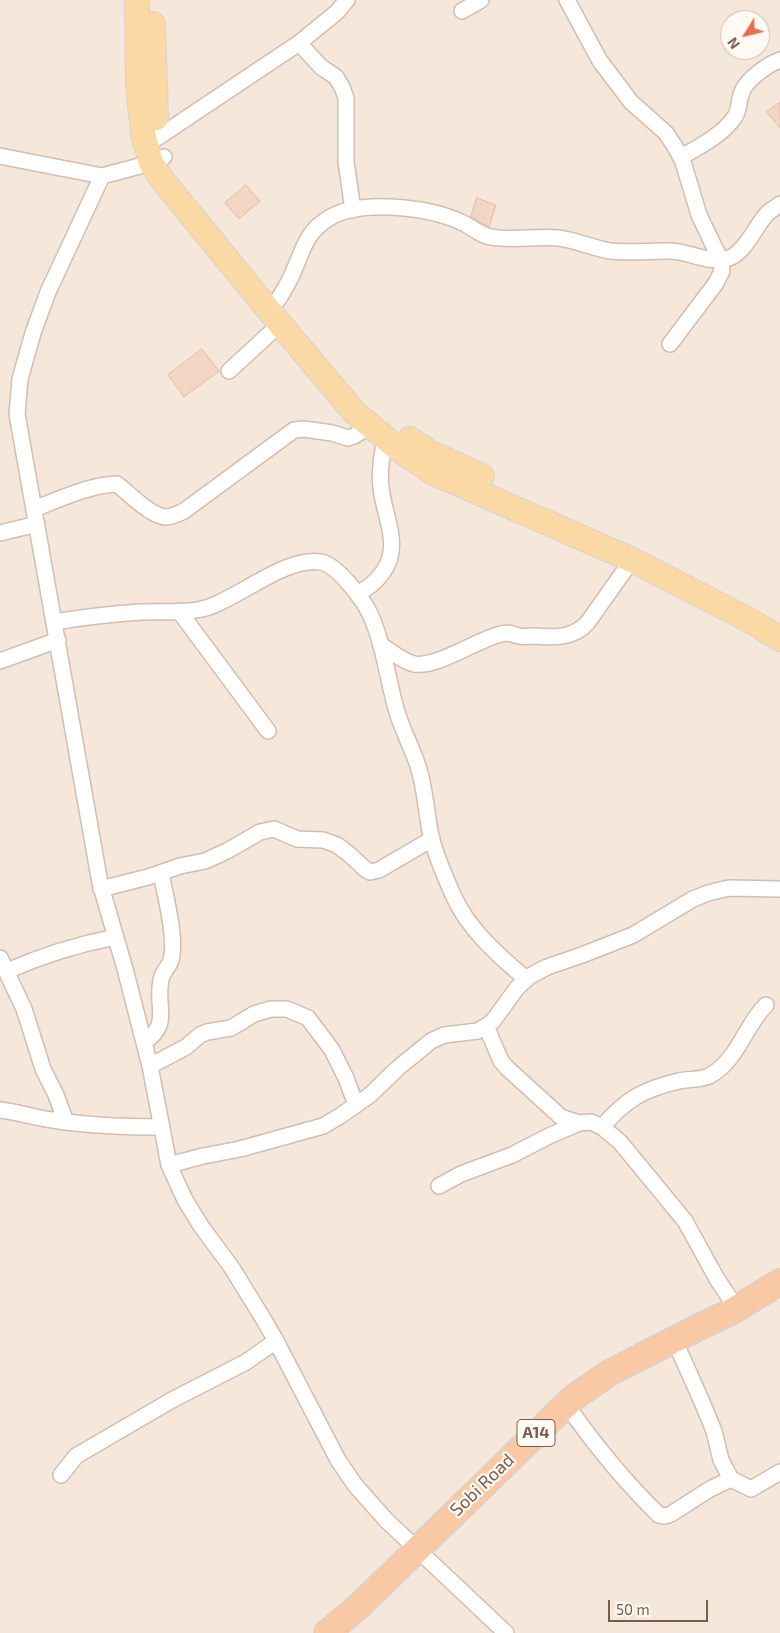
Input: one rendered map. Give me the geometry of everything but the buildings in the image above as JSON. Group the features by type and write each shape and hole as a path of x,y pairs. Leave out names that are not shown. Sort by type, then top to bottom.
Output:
{"highway":[{"name":"Sobi Road","path":"327,1633 358,1606 566,1404 588,1386 674,1339 737,1309 780,1282"}],"main road":[{"path":"137,0 138,85 143,134 179,182 358,396 395,429 429,452 665,558 780,622"},
{"path":"152,0 157,152 164,182 355,413 402,452 432,472 632,560 749,620 780,639"}],"street":[{"path":"0,156 102,176 157,152 299,44 337,12 347,0"},
{"path":"462,11 481,0"},
{"path":"567,0 600,61 631,102 666,133 681,157 699,216 721,261 722,271 716,284 670,344"},
{"path":"299,44 321,67 336,77 346,98 346,162 354,210"},
{"path":"681,157 697,148 733,120 738,112 742,90 757,73 772,62 780,60"},
{"path":"102,176 48,292 33,333 20,379 17,414 102,889 150,1066 169,1165 185,1200 201,1226 232,1268 276,1341 338,1460 355,1485 386,1520 506,1633"},
{"path":"278,300 294,270 307,238 328,219 354,210 379,207 408,208 440,214 462,222 489,237 504,239 524,237 560,238 611,251 676,251 721,261 731,258 739,251 766,216 780,204"},
{"path":"229,371 280,324"},
{"path":"34,509 72,494 107,484 117,484 151,512 164,517 174,516 184,512 294,430 304,429 332,433 348,438 378,432 381,489 393,550 388,565 377,581 369,588 357,594"},
{"path":"0,533 37,524"},
{"path":"380,644 413,664 427,663 443,658 484,639 500,634 508,633 548,638 576,632 588,622 632,560"},
{"path":"54,622 101,614 191,611 208,607 294,565 307,562 327,564 357,594 369,612 380,644 397,714 418,766 425,792 432,839 455,899 469,922 509,965 526,979"},
{"path":"179,611 268,731"},
{"path":"0,662 58,640"},
{"path":"102,889 180,866 205,861 268,829 274,829 297,839 323,840 337,845 370,872 379,870 432,839"},
{"path":"144,1042 157,1032 160,1023 161,979 171,962 172,952 170,922 161,872"},
{"path":"169,1165 240,1149 322,1126 370,1095 430,1041 444,1036 478,1031 486,1026 493,1021 517,988 526,979 547,967 633,935 693,899 708,893 729,888 780,889"},
{"path":"66,1122 56,1095 43,1069 24,1009 4,965 26,963 93,941 116,937"},
{"path":"602,1127 614,1112 632,1098 654,1088 682,1080 708,1076 716,1072 735,1051 756,1014 766,1004"},
{"path":"150,1066 186,1048 207,1032 231,1028 254,1014 271,1009 288,1009 308,1018 332,1050 346,1078 356,1105"},
{"path":"486,1026 506,1068 561,1117 579,1123"},
{"path":"0,1110 66,1122 115,1127 162,1127"},
{"path":"439,1186 461,1174 512,1155 579,1123 591,1122 602,1127 620,1142 685,1220 717,1279 737,1309"},
{"path":"674,1339 714,1431 721,1460 731,1480 751,1489 780,1472"},
{"path":"61,1475 76,1456 172,1400 246,1362 276,1341"},
{"path":"566,1404 620,1475 659,1515 671,1514 710,1488 731,1480"}],"shaded area":[{"path":"0,0 780,0 780,1633 0,1633"}]}
